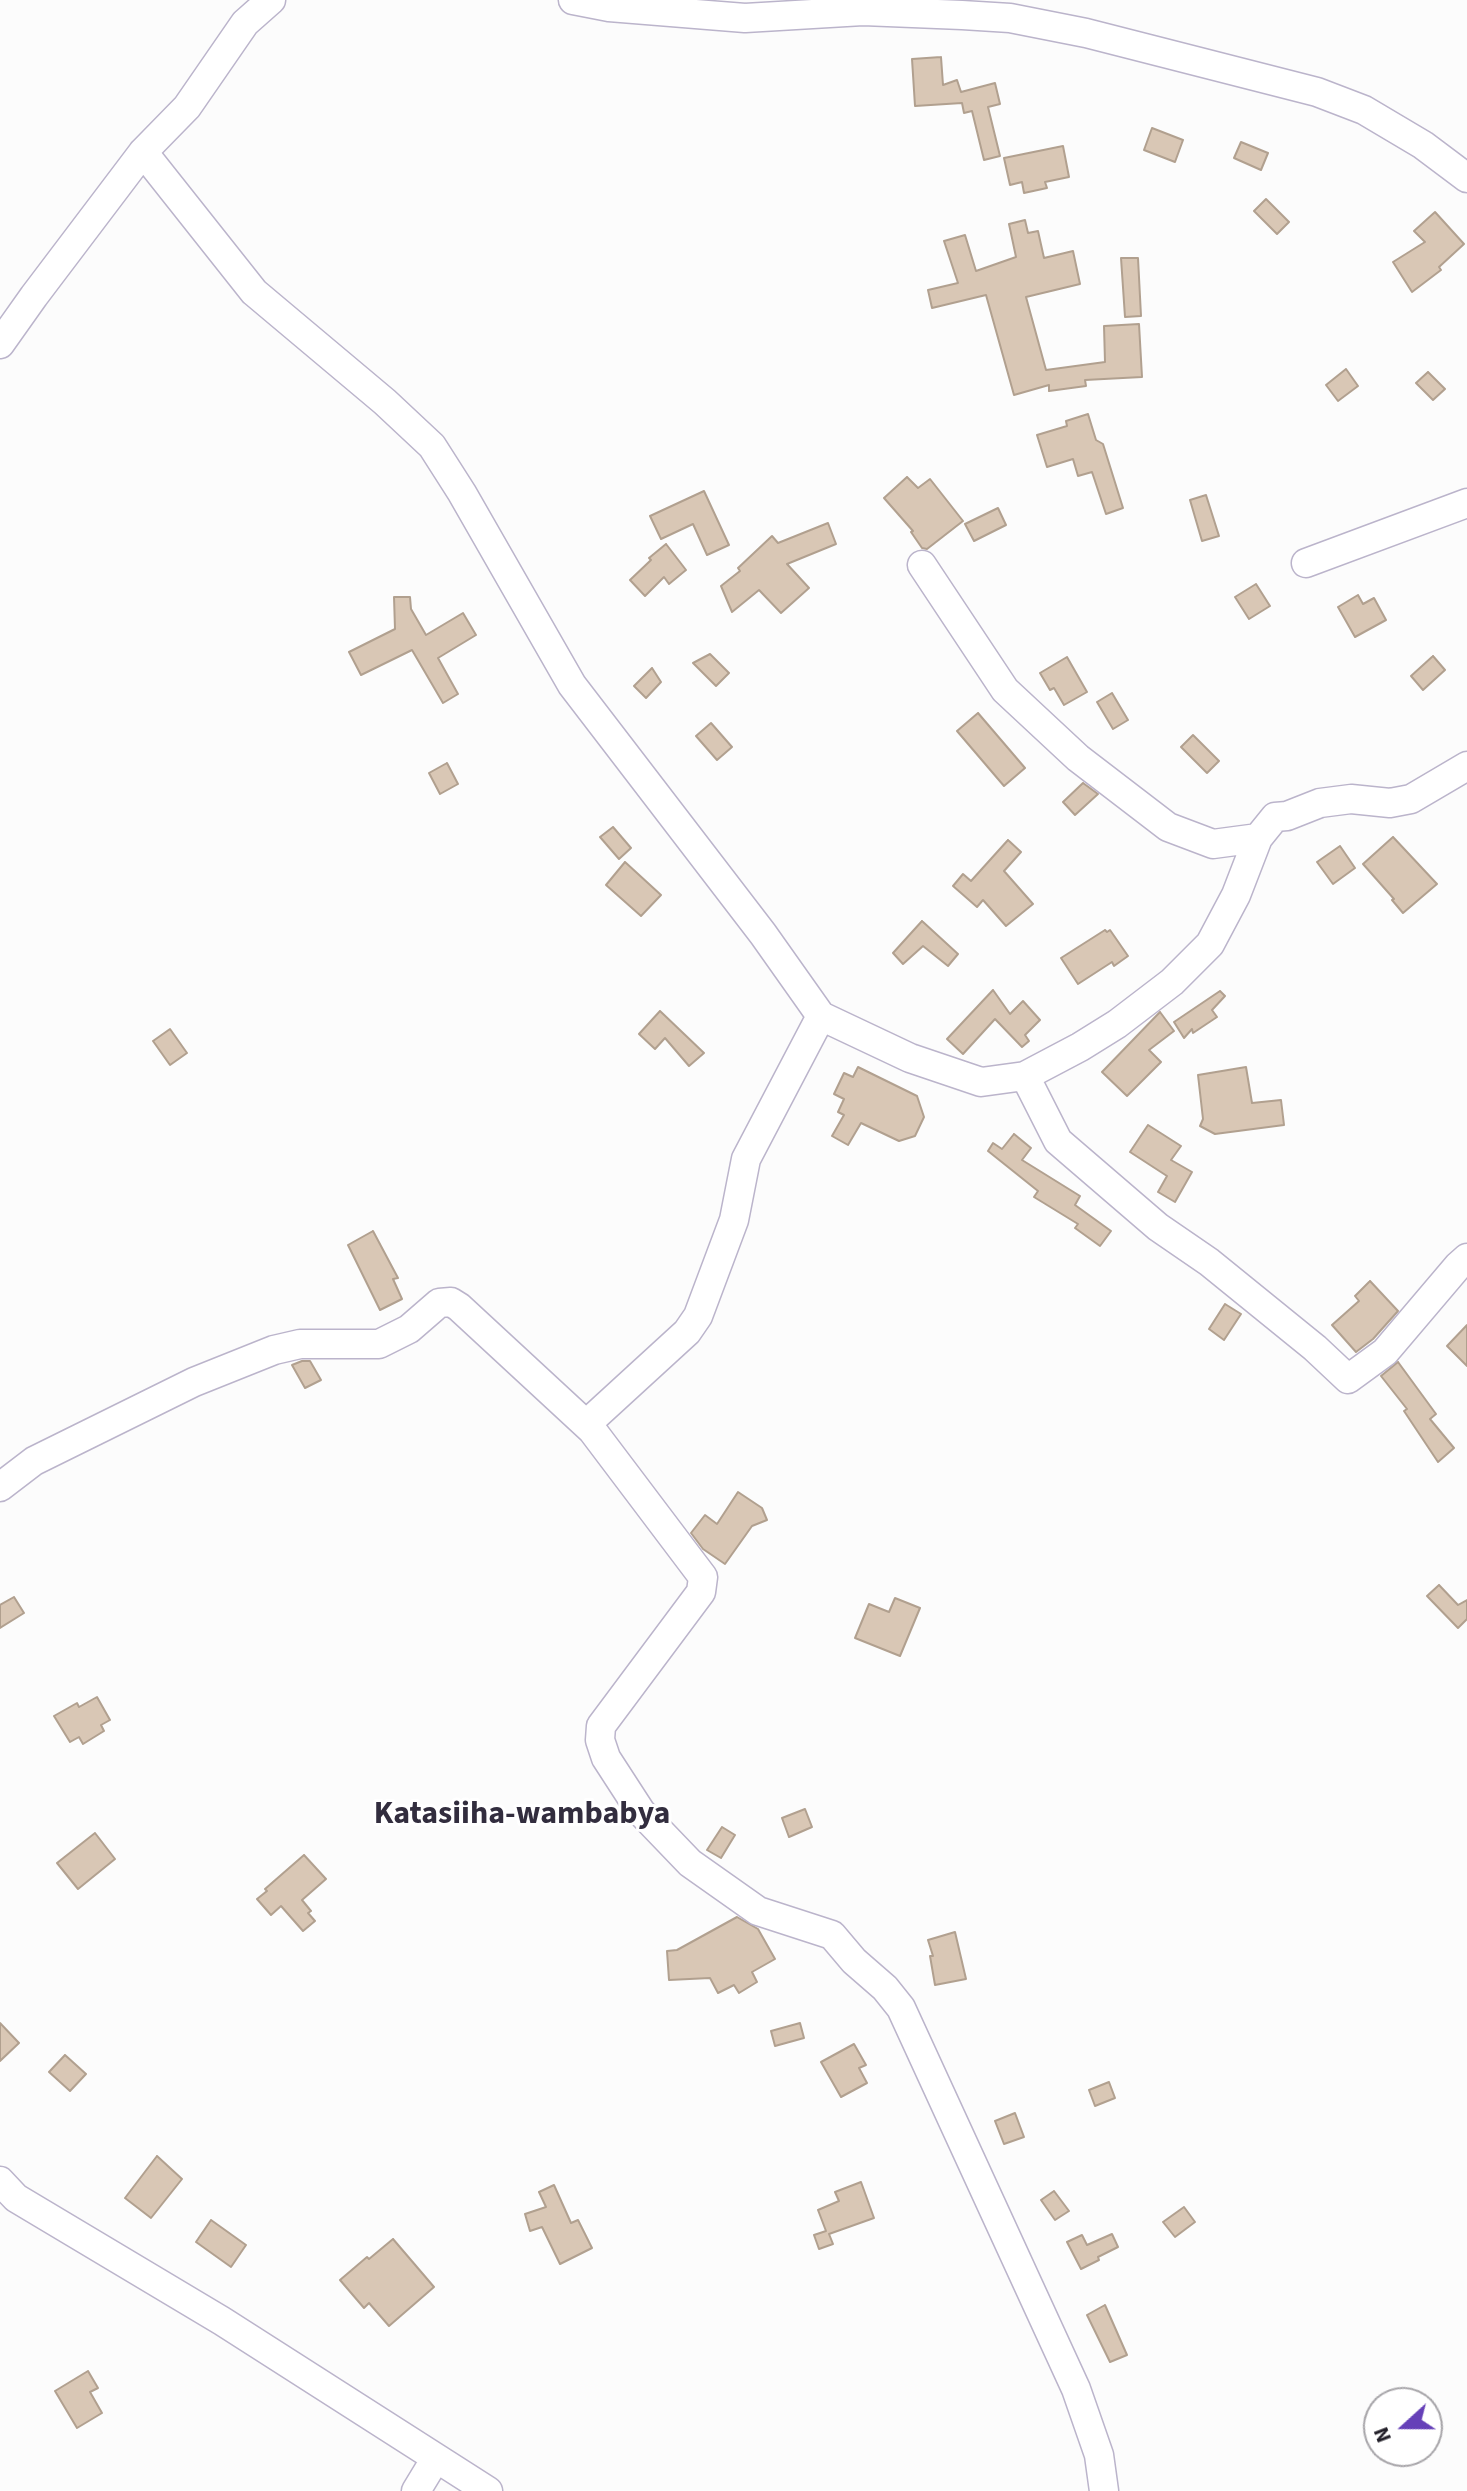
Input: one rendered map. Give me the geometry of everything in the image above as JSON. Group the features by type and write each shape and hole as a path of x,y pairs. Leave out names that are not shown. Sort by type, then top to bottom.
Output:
{"street":[{"path":"0,344 143,152 187,107 245,23 271,0"},
{"path":"573,0 609,7 745,18 863,11 1010,18 1086,33 1317,92 1364,110 1423,145 1467,178"},
{"path":"143,152 254,292 385,402 432,446 572,685 763,934 821,1016 910,1058 981,1082 1025,1076 1117,1024 1172,982 1210,944 1236,895 1258,838 1275,817 1287,816 1320,803 1351,799 1390,803 1411,799 1467,766"},
{"path":"1306,563 1467,503"},
{"path":"922,565 1005,690 1078,758 1168,827 1213,844 1258,838"},
{"path":"592,1430 592,1419 687,1332 698,1316 734,1220 746,1159 821,1016"},
{"path":"1025,1076 1058,1141 1158,1227 1209,1262 1348,1379 1385,1352 1467,1258"},
{"path":"0,1487 34,1461 194,1382 274,1350 300,1344 379,1344 409,1329 439,1303 451,1302 459,1307 592,1430 703,1577 701,1592 601,1726 600,1740 606,1758 641,1812 690,1863 758,1911 832,1935 901,2008 1076,2389 1099,2455 1104,2491"},
{"path":"0,2181 16,2198 222,2321 488,2491"},
{"path":"416,2491 436,2458"}],"building":[{"path":"941,57 943,85 957,80 961,92 995,83 1000,104 988,107 1000,156 984,160 972,111 964,113 962,103 915,106 912,59"},
{"path":"1152,128 1183,140 1175,162 1144,150"},
{"path":"1241,142 1268,153 1261,170 1234,158"},
{"path":"1063,146 1069,177 1045,182 1047,188 1024,193 1022,182 1010,185 1004,158"},
{"path":"1266,199 1289,222 1277,234 1254,211"},
{"path":"1435,212 1464,244 1439,267 1441,270 1412,292 1393,262 1425,242 1414,231"},
{"path":"1025,220 1028,233 1038,231 1044,258 1073,251 1080,284 1026,297 1046,370 1105,362 1104,326 1139,324 1142,377 1085,380 1086,386 1049,391 1049,385 1014,395 986,295 932,308 928,290 958,283 944,241 965,235 976,271 1016,257 1009,224"},
{"path":"1121,258 1138,258 1141,316 1125,317"},
{"path":"1346,369 1358,386 1338,401 1326,385"},
{"path":"1428,372 1445,389 1433,400 1416,383"},
{"path":"1088,414 1096,440 1103,444 1123,508 1106,514 1092,472 1078,476 1073,459 1047,467 1037,435 1067,426 1066,421"},
{"path":"907,477 918,488 930,479 963,521 927,549 922,548 913,531 884,498"},
{"path":"704,491 729,545 707,555 693,524 661,539 650,516"},
{"path":"1206,495 1219,536 1202,541 1190,500"},
{"path":"998,508 1006,525 974,541 965,524"},
{"path":"828,523 836,544 787,564 809,588 781,613 759,590 732,612 721,586 740,571 738,568 772,536 778,543"},
{"path":"666,544 686,570 669,584 664,577 645,596 630,580"},
{"path":"1256,584 1270,606 1249,619 1235,597"},
{"path":"1358,595 1363,604 1374,598 1386,620 1355,637 1338,607"},
{"path":"394,597 410,597 411,609 426,635 463,613 476,635 438,658 458,694 443,703 412,650 361,675 349,652 395,629"},
{"path":"710,654 729,673 716,686 693,663"},
{"path":"1433,656 1445,670 1423,690 1411,676"},
{"path":"1067,657 1087,692 1064,705 1040,673"},
{"path":"652,668 661,682 646,698 634,686"},
{"path":"1112,693 1128,720 1113,729 1097,702"},
{"path":"978,713 1025,768 1004,786 957,731"},
{"path":"711,723 732,747 717,760 696,736"},
{"path":"1193,735 1219,761 1207,773 1181,747"},
{"path":"447,763 458,784 440,794 429,773"},
{"path":"1083,783 1098,794 1075,815 1063,802"},
{"path":"613,827 631,848 619,859 600,837"},
{"path":"1393,837 1437,884 1403,913 1363,864"},
{"path":"1008,840 1021,852 1004,871 1033,904 1006,926 983,900 977,907 953,886 963,874 971,881"},
{"path":"1340,846 1355,868 1333,884 1317,862"},
{"path":"625,862 661,895 641,916 606,885"},
{"path":"922,921 958,954 948,966 923,946 903,964 893,953"},
{"path":"1105,930 1110,930 1128,956 1114,966 1112,962 1078,984 1061,958"},
{"path":"993,990 1010,1014 1023,1001 1040,1020 1025,1035 1029,1041 1022,1047 995,1019 963,1054 947,1039"},
{"path":"1220,991 1225,996 1212,1010 1217,1017 1193,1033 1192,1029 1184,1038 1174,1022"},
{"path":"660,1011 704,1053 689,1066 665,1038 655,1049 639,1034"},
{"path":"1160,1012 1174,1031 1149,1050 1161,1062 1127,1096 1102,1072"},
{"path":"170,1029 187,1053 170,1065 153,1041"},
{"path":"858,1067 917,1096 924,1117 915,1136 899,1141 861,1123 848,1145 832,1136 844,1115 838,1112 844,1099 834,1094 844,1073 853,1077"},
{"path":"1246,1067 1252,1103 1281,1100 1284,1125 1215,1134 1200,1126 1203,1119 1198,1075"},
{"path":"1148,1125 1181,1146 1171,1160 1192,1172 1175,1202 1158,1192 1167,1176 1130,1152"},
{"path":"1014,1134 1031,1148 1022,1160 1080,1196 1075,1205 1111,1231 1100,1246 1075,1228 1078,1224 1034,1197 1038,1191 988,1151 993,1143 1002,1149"},
{"path":"373,1231 398,1278 393,1279 402,1299 380,1310 348,1245"},
{"path":"1370,1281 1398,1311 1373,1339 1356,1352 1332,1325 1359,1301 1355,1296"},
{"path":"1225,1304 1241,1314 1224,1340 1209,1329"},
{"path":"1467,1325 1467,1366 1447,1346"},
{"path":"310,1361 321,1380 305,1388 292,1365"},
{"path":"1398,1362 1436,1414 1430,1419 1454,1448 1438,1462 1404,1411 1407,1409 1381,1376"},
{"path":"738,1492 762,1508 767,1520 752,1526 725,1564 703,1549 691,1533 705,1515 717,1524"},
{"path":"1439,1585 1458,1605 1467,1600 1467,1619 1458,1628 1427,1596"},
{"path":"14,1597 24,1613 0,1628 0,1605"},
{"path":"895,1598 920,1608 900,1656 855,1638 869,1604 889,1612"},
{"path":"97,1697 110,1720 101,1725 104,1731 83,1744 79,1737 70,1742 54,1716 77,1703 79,1707"},
{"path":"805,1809 812,1827 789,1837 782,1818"},
{"path":"722,1827 735,1835 721,1858 707,1850"},
{"path":"95,1833 115,1859 78,1889 57,1863"},
{"path":"304,1855 326,1879 302,1900 315,1921 303,1931 281,1906 271,1915 257,1899"},
{"path":"737,1917 758,1929 775,1959 752,1972 757,1982 739,1993 734,1985 718,1993 710,1978 669,1980 667,1951 677,1950"},
{"path":"955,1932 966,1979 935,1985 930,1956 933,1956 928,1940"},
{"path":"0,2023 19,2043 0,2061"},
{"path":"800,2023 804,2038 775,2046 771,2031"},
{"path":"854,2044 866,2065 859,2068 867,2083 841,2097 821,2062"},
{"path":"65,2055 86,2074 70,2091 49,2072"},
{"path":"1109,2082 1115,2098 1095,2106 1089,2090"},
{"path":"1015,2113 1024,2137 1004,2144 995,2121"},
{"path":"157,2156 182,2179 151,2218 125,2198"},
{"path":"861,2182 874,2218 829,2234 833,2244 819,2249 814,2235 826,2231 818,2210 839,2201 835,2192"},
{"path":"554,2185 571,2223 578,2220 592,2248 560,2264 542,2227 530,2231 525,2214 546,2207 539,2192"},
{"path":"1054,2191 1069,2211 1055,2220 1041,2200"},
{"path":"1184,2207 1195,2222 1175,2237 1163,2222"},
{"path":"211,2220 246,2245 231,2267 196,2242"},
{"path":"1112,2234 1118,2247 1081,2269 1067,2242 1082,2235 1087,2245"},
{"path":"393,2239 434,2287 389,2326 369,2303 364,2308 340,2280"},
{"path":"1105,2305 1127,2355 1110,2362 1087,2315"},
{"path":"88,2371 98,2388 90,2392 102,2413 77,2428 55,2391"}],"district":[{"name":"Katasiiha-wambabya","path":"522,1816"}]}
